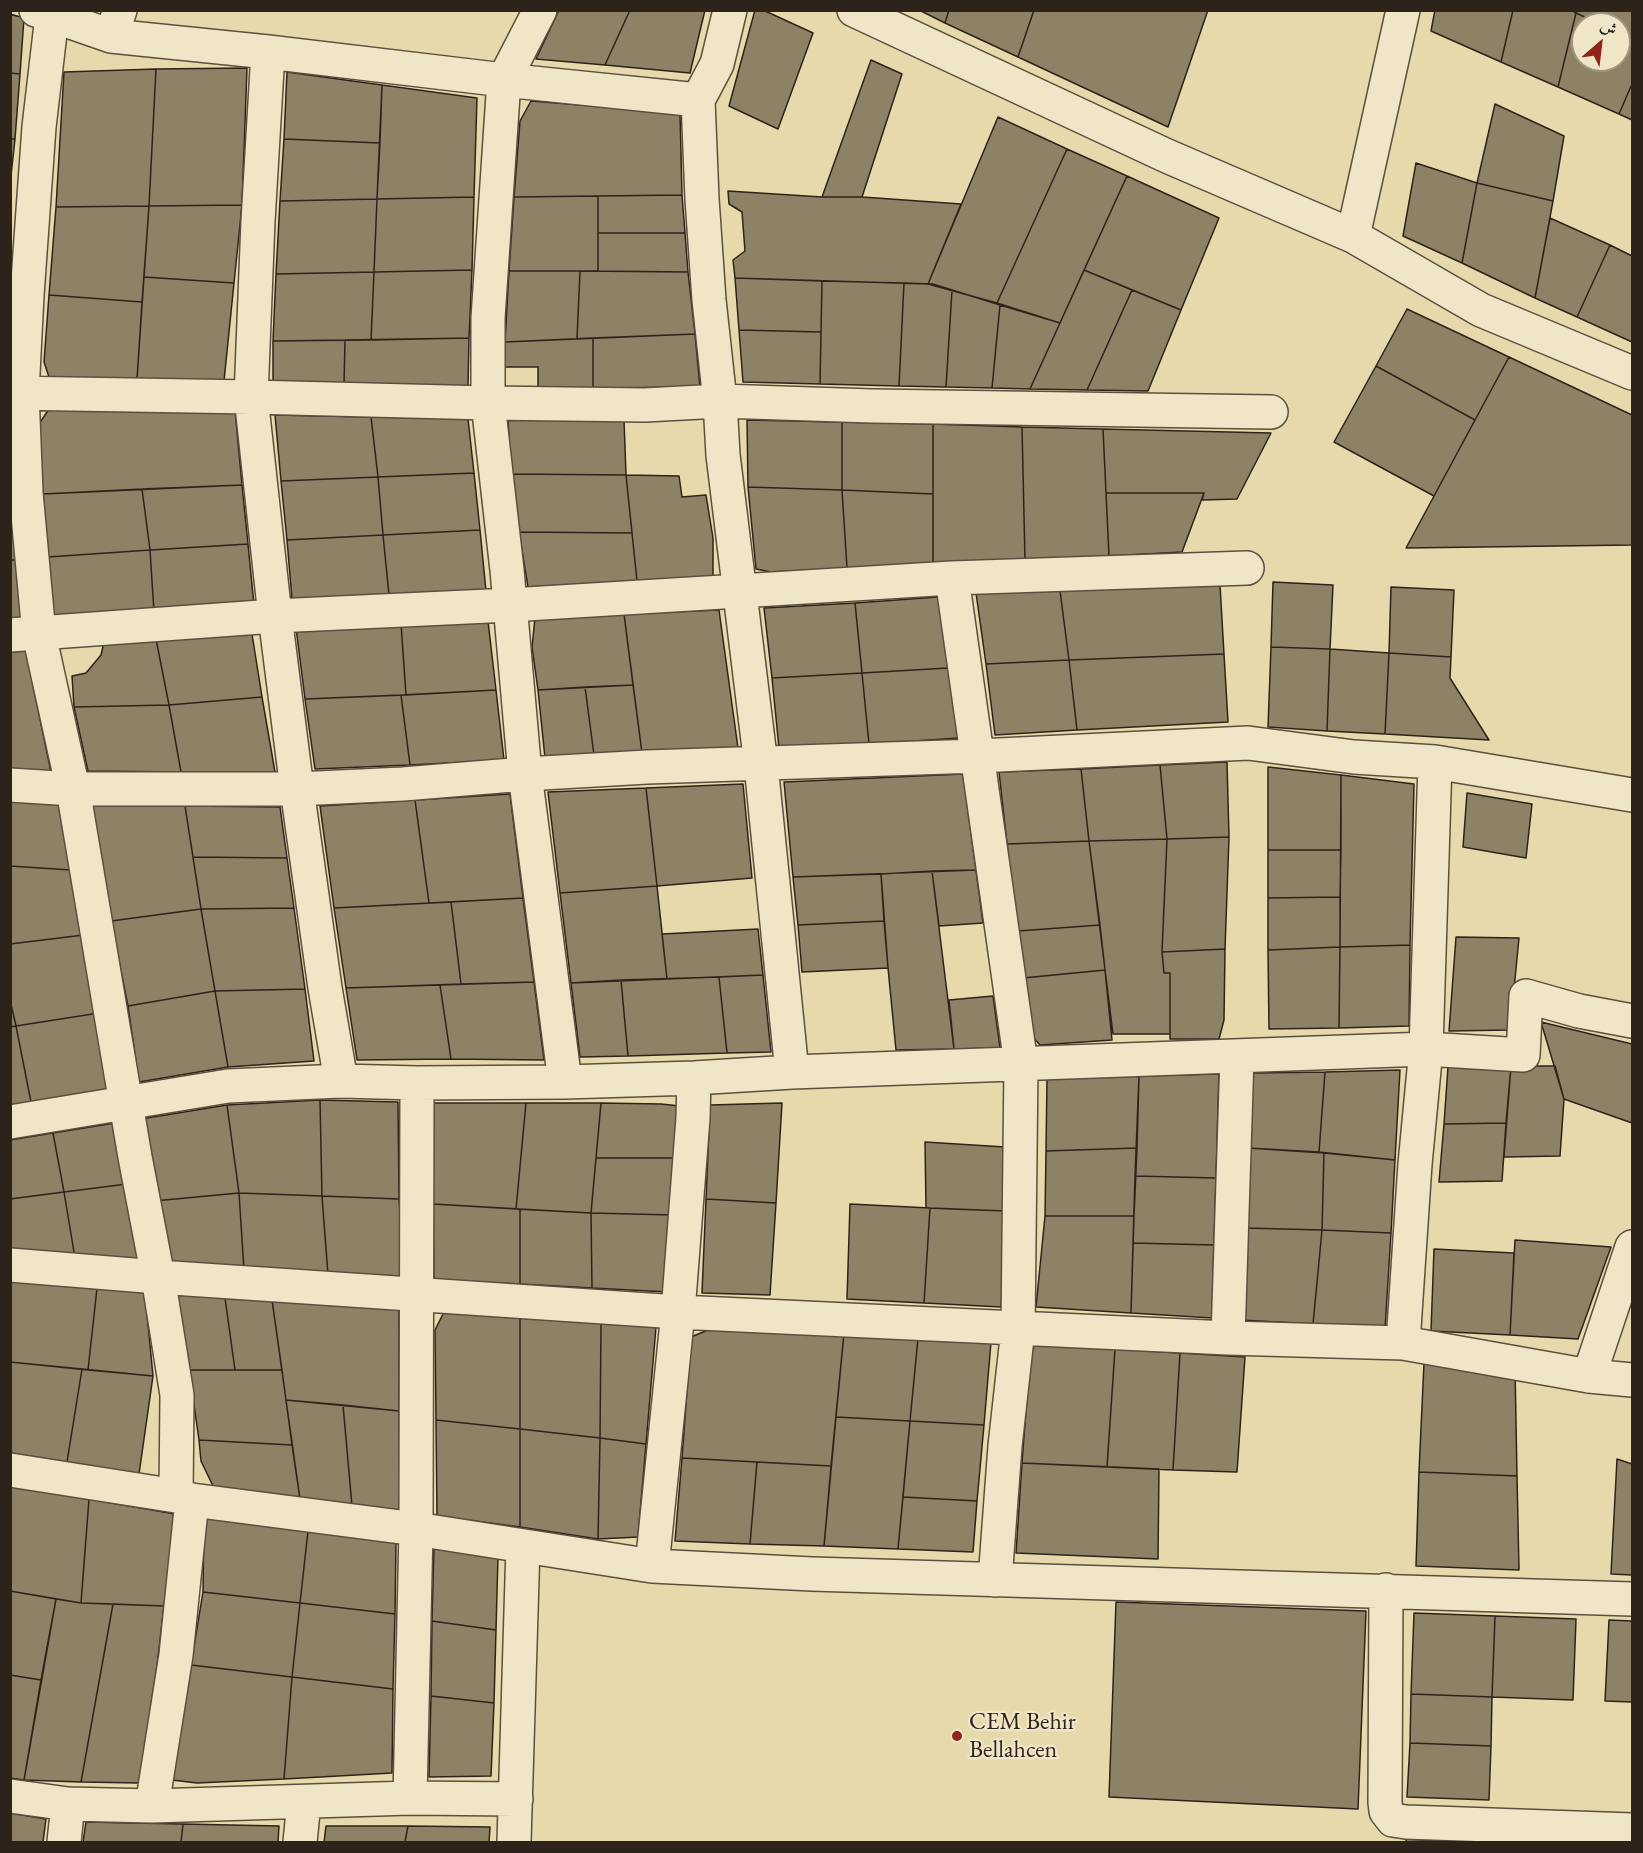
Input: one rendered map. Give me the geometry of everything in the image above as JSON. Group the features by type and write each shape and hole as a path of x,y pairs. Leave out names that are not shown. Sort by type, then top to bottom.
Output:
{"street":[{"path":"540,10 504,80 488,318 488,403 525,774 565,1082"},
{"path":"730,10 717,64 698,100 709,300 720,401 723,454 760,765 792,1072"},
{"path":"854,10 1167,156 1353,237 1481,310 1632,373"},
{"path":"1353,237 1403,10"},
{"path":"152,1806 176,1655 184,1498 177,1395 73,789 25,634 26,493 16,393 27,295 44,13 116,23 268,52 698,100"},
{"path":"268,52 251,397 297,789 325,988 341,1081"},
{"path":"16,393 488,403 645,405 720,401 872,406 1271,412"},
{"path":"25,634 275,616 510,606 952,578 1247,568"},
{"path":"952,578 1021,1064 1018,1329 1005,1446 995,1580"},
{"path":"10,785 73,789 297,789 647,767 760,765 1248,743 1354,757 1435,762 1632,795"},
{"path":"1403,1343 1414,1164 1426,1048 1435,762"},
{"path":"10,1122 228,1086 341,1081 565,1082 694,1078 792,1072 1426,1048 1523,1055 1526,996 1579,1011 1632,1021"},
{"path":"1228,1338 1237,1056"},
{"path":"652,1566 678,1312 694,1078"},
{"path":"410,1798 416,1529 417,1083"},
{"path":"1589,1376 1632,1247"},
{"path":"10,1264 158,1277 678,1312 1228,1338 1403,1343 1589,1376 1632,1380"},
{"path":"10,1470 184,1498 416,1529 652,1566 995,1580 1632,1599"},
{"path":"514,1842 523,1546"},
{"path":"1386,1590 1385,1802 1386,1811 1393,1820 1632,1830"},
{"path":"10,1796 68,1804 152,1806 410,1798 516,1799"},
{"path":"300,1842 303,1802"},
{"path":"64,1842 68,1804"}],"building":[{"path":"559,10 630,10 605,65 536,59"},
{"path":"630,10 705,10 690,73 605,65"},
{"path":"755,10 763,10 813,33 778,129 729,106"},
{"path":"919,10 949,10 945,23"},
{"path":"949,10 1034,10 1018,57 945,23"},
{"path":"1034,10 1208,10 1168,127 1018,57"},
{"path":"1435,10 1513,10 1501,62 1431,31"},
{"path":"1513,10 1571,10 1574,12 1571,12 1571,34 1558,87 1501,62"},
{"path":"1577,10 1632,10 1632,39 1631,12 1576,12"},
{"path":"10,14 24,18 20,74 10,73"},
{"path":"1571,34 1571,72 1631,72 1632,39 1632,84 1619,114 1558,87"},
{"path":"871,60 902,74 862,197 822,197"},
{"path":"247,68 242,205 149,206 156,69"},
{"path":"156,69 149,206 56,207 64,72"},
{"path":"287,72 382,85 380,143 284,139"},
{"path":"10,73 20,74 15,139 10,139"},
{"path":"1632,84 1632,120 1619,114"},
{"path":"382,85 477,98 474,197 377,199"},
{"path":"531,101 680,113 682,195 514,197 520,121"},
{"path":"1495,104 1564,136 1553,201 1477,183"},
{"path":"998,117 1067,149 997,303 928,284"},
{"path":"10,139 15,139 10,185"},
{"path":"284,139 380,143 377,199 280,201"},
{"path":"1067,149 1127,176 1060,323 997,303"},
{"path":"1416,163 1477,183 1462,263 1403,236"},
{"path":"1127,176 1219,218 1181,310 1084,270"},
{"path":"1477,183 1553,201 1535,298 1462,263"},
{"path":"728,191 961,204 928,284 735,278 733,260 745,251 742,212 729,204"},
{"path":"682,195 685,233 598,233 598,196"},
{"path":"598,196 598,271 509,271 514,197"},
{"path":"474,197 472,270 374,272 377,199"},
{"path":"377,199 374,272 276,274 280,201"},
{"path":"242,205 234,283 144,277 149,206"},
{"path":"149,206 142,302 49,295 56,207"},
{"path":"1550,218 1610,245 1577,317 1535,298"},
{"path":"598,233 685,233 688,272 598,271"},
{"path":"1610,245 1632,256 1632,342 1577,317"},
{"path":"472,270 469,338 371,340 374,272"},
{"path":"1084,270 1132,290 1087,390 1030,389"},
{"path":"509,271 580,271 577,339 505,342"},
{"path":"580,271 688,272 695,334 577,339"},
{"path":"374,272 371,340 273,341 276,274"},
{"path":"144,277 234,283 224,381 137,379"},
{"path":"735,278 822,281 821,332 739,330"},
{"path":"822,281 904,283 899,386 820,384"},
{"path":"904,283 933,284 952,290 946,387 899,386"},
{"path":"952,290 1000,305 992,388 946,387"},
{"path":"1132,290 1181,310 1148,391 1087,390"},
{"path":"49,295 142,302 137,379 49,377 44,362"},
{"path":"1000,305 1060,323 1030,389 992,388"},
{"path":"1407,309 1509,357 1475,420 1376,366"},
{"path":"739,330 821,332 820,384 743,382"},
{"path":"695,334 700,387 593,388 593,338"},
{"path":"469,338 468,386 344,384 345,340"},
{"path":"593,338 593,388 538,388 538,367 504,367 505,342"},
{"path":"345,340 344,384 273,383 273,341"},
{"path":"1509,357 1632,415 1632,545 1406,548"},
{"path":"1376,366 1475,420 1434,496 1334,442"},
{"path":"49,409 235,410 242,485 43,494 37,427"},
{"path":"275,415 371,417 378,477 281,481"},
{"path":"371,417 468,419 474,473 378,477"},
{"path":"508,419 624,420 626,475 511,474"},
{"path":"747,420 842,422 842,490 748,487"},
{"path":"842,422 933,424 933,494 842,490"},
{"path":"933,424 1022,427 1025,560 933,564"},
{"path":"1022,427 1103,429 1109,556 1025,560"},
{"path":"1103,429 1271,433 1237,499 1202,500 1204,493 1106,493"},
{"path":"474,473 480,530 383,535 378,477"},
{"path":"511,474 626,475 632,533 519,532"},
{"path":"626,475 679,476 682,497 706,495 713,538 713,577 637,581"},
{"path":"378,477 383,535 287,540 281,481"},
{"path":"242,485 248,544 150,550 142,489"},
{"path":"748,487 842,490 847,568 771,572 756,569"},
{"path":"142,489 150,550 48,557 43,494"},
{"path":"842,490 933,494 933,564 847,568"},
{"path":"1106,493 1204,493 1182,552 1109,556"},
{"path":"10,496 16,560 10,560"},
{"path":"480,530 486,591 389,595 383,535"},
{"path":"519,532 632,533 637,581 528,587"},
{"path":"383,535 389,595 292,599 287,540"},
{"path":"248,544 254,605 154,612 150,550"},
{"path":"150,550 154,612 54,618 48,557"},
{"path":"10,560 16,560 21,621 10,622"},
{"path":"1273,582 1333,585 1330,649 1271,647"},
{"path":"1220,585 1224,654 1069,660 1060,591"},
{"path":"1391,587 1454,590 1451,657 1389,653"},
{"path":"1060,591 1069,660 986,664 976,593"},
{"path":"938,597 948,668 862,673 855,603"},
{"path":"855,603 862,673 772,678 764,608"},
{"path":"719,610 738,748 642,753 624,614"},
{"path":"624,614 633,685 538,690 532,647 535,618"},
{"path":"488,621 496,690 406,695 401,624"},
{"path":"401,624 406,695 305,699 296,628"},
{"path":"252,634 262,697 169,705 156,639"},
{"path":"156,639 169,705 74,707 72,676 86,673 101,655 104,642"},
{"path":"1271,647 1330,649 1327,731 1268,727"},
{"path":"1330,649 1389,653 1385,734 1327,731"},
{"path":"26,651 52,777 10,774 10,652"},
{"path":"1389,653 1451,657 1450,678 1489,740 1385,734"},
{"path":"1224,654 1228,722 1077,730 1069,660"},
{"path":"1069,660 1077,730 995,735 986,664"},
{"path":"948,668 959,738 869,744 862,673"},
{"path":"862,673 869,744 779,748 772,678"},
{"path":"633,685 642,753 594,755 585,687"},
{"path":"585,687 594,755 545,758 538,690"},
{"path":"496,690 504,760 410,765 401,695"},
{"path":"401,695 410,765 315,769 305,699"},
{"path":"262,697 275,772 181,772 169,705"},
{"path":"169,705 181,772 88,771 74,707"},
{"path":"1227,762 1229,837 1167,839 1160,765"},
{"path":"1160,765 1167,839 1089,841 1081,769"},
{"path":"1268,767 1341,775 1341,850 1268,850"},
{"path":"1081,769 1089,841 1007,844 999,772"},
{"path":"963,774 976,870 793,877 784,782"},
{"path":"1341,775 1414,784 1410,945 1340,947"},
{"path":"743,784 752,878 657,886 646,788"},
{"path":"646,788 657,886 560,893 548,792"},
{"path":"1467,793 1532,804 1526,858 1463,847"},
{"path":"510,794 523,898 429,903 415,800"},
{"path":"10,800 58,803 71,870 10,866"},
{"path":"415,800 429,903 334,908 320,806"},
{"path":"89,805 185,806 201,909 111,921"},
{"path":"185,806 280,807 287,858 193,857"},
{"path":"1229,837 1225,949 1162,952 1167,839"},
{"path":"1167,839 1162,952 1164,973 1170,973 1170,1034 1113,1034 1089,841"},
{"path":"1089,841 1100,925 1018,931 1007,844"},
{"path":"1268,850 1341,850 1340,897 1268,898"},
{"path":"193,857 287,858 294,908 201,909"},
{"path":"10,866 71,870 84,935 10,944"},
{"path":"976,870 983,923 939,926 932,871"},
{"path":"932,871 954,1049 896,1050 881,874"},
{"path":"881,874 884,921 798,925 793,877"},
{"path":"657,886 667,979 571,983 560,893"},
{"path":"1340,897 1340,947 1268,950 1268,898"},
{"path":"523,898 534,982 461,984 451,902"},
{"path":"451,902 461,984 346,988 334,908"},
{"path":"294,908 305,989 215,991 201,909"},
{"path":"201,909 215,991 128,1006 111,921"},
{"path":"884,921 888,968 802,972 798,925"},
{"path":"1100,925 1105,970 1023,978 1018,931"},
{"path":"758,929 763,975 667,979 662,934"},
{"path":"84,935 99,1013 16,1026 10,1000 10,944"},
{"path":"1456,937 1519,938 1510,1030 1449,1031"},
{"path":"1410,945 1409,1026 1339,1028 1340,947"},
{"path":"1340,947 1339,1028 1269,1029 1268,950"},
{"path":"1225,949 1224,1020 1219,1039 1170,1039 1170,973 1164,973 1162,952"},
{"path":"1105,970 1112,1040 1040,1045 1030,1034 1023,978"},
{"path":"763,975 771,1052 727,1053 719,977"},
{"path":"719,977 727,1053 628,1056 621,980"},
{"path":"621,980 628,1056 580,1057 571,983"},
{"path":"534,982 544,1060 451,1059 440,985"},
{"path":"440,985 451,1059 357,1060 346,988"},
{"path":"305,989 314,1061 228,1067 215,991"},
{"path":"215,991 228,1067 139,1082 128,1006"},
{"path":"993,996 1000,1048 954,1049 949,1000"},
{"path":"10,1000 16,1026 10,1027"},
{"path":"99,1013 113,1088 31,1102 16,1026"},
{"path":"1541,1022 1632,1044 1632,1123 1564,1099"},
{"path":"16,1026 31,1102 10,1105 10,1027"},
{"path":"1511,1066 1555,1066 1564,1099 1560,1156 1504,1157"},
{"path":"1511,1066 1506,1123 1444,1124 1448,1067"},
{"path":"1400,1070 1395,1160 1319,1152 1325,1072"},
{"path":"1325,1072 1319,1152 1248,1148 1251,1073"},
{"path":"1219,1074 1216,1178 1135,1176 1139,1076"},
{"path":"1139,1076 1137,1148 1046,1151 1047,1079"},
{"path":"320,1100 398,1102 399,1199 322,1196"},
{"path":"320,1100 322,1196 239,1193 227,1105"},
{"path":"432,1103 526,1103 516,1209 433,1204"},
{"path":"526,1103 601,1103 591,1213 516,1209"},
{"path":"601,1103 680,1106 676,1158 596,1158"},
{"path":"782,1103 776,1203 706,1199 710,1105"},
{"path":"227,1105 239,1193 154,1201 141,1119"},
{"path":"115,1123 127,1184 64,1192 53,1133"},
{"path":"1506,1123 1502,1181 1439,1182 1444,1124"},
{"path":"53,1133 64,1192 10,1199 10,1140"},
{"path":"925,1142 1005,1147 1006,1211 926,1208"},
{"path":"1137,1148 1134,1216 1045,1216 1046,1151"},
{"path":"1248,1148 1324,1153 1322,1230 1245,1228"},
{"path":"1324,1153 1395,1160 1391,1233 1322,1230"},
{"path":"596,1158 676,1158 673,1215 591,1213"},
{"path":"1135,1176 1216,1178 1214,1245 1133,1243"},
{"path":"127,1184 141,1264 75,1258 64,1192"},
{"path":"64,1192 75,1258 10,1253 10,1199"},
{"path":"239,1193 244,1270 164,1265 154,1201"},
{"path":"239,1193 322,1196 328,1275 244,1270"},
{"path":"322,1196 399,1199 405,1280 328,1275"},
{"path":"706,1199 776,1203 770,1295 702,1293"},
{"path":"433,1204 520,1209 520,1284 434,1280"},
{"path":"850,1204 930,1208 924,1303 847,1299"},
{"path":"930,1208 1006,1211 1001,1307 924,1303"},
{"path":"520,1209 591,1213 592,1288 520,1284"},
{"path":"591,1213 673,1215 668,1292 592,1288"},
{"path":"1045,1216 1134,1216 1131,1313 1036,1307"},
{"path":"1245,1228 1322,1230 1313,1324 1241,1320"},
{"path":"1322,1230 1391,1233 1385,1329 1313,1324"},
{"path":"1515,1240 1611,1247 1578,1339 1510,1335"},
{"path":"1133,1243 1214,1245 1212,1318 1131,1313"},
{"path":"1434,1249 1514,1253 1510,1335 1431,1331"},
{"path":"10,1279 97,1288 88,1370 10,1362"},
{"path":"97,1288 145,1293 153,1376 88,1370"},
{"path":"177,1294 225,1298 235,1370 189,1370"},
{"path":"225,1298 272,1300 282,1370 235,1370"},
{"path":"272,1300 399,1309 399,1411 286,1400"},
{"path":"444,1312 520,1318 520,1429 436,1420 435,1330"},
{"path":"520,1318 601,1323 600,1438 520,1429"},
{"path":"601,1323 656,1327 646,1444 600,1438"},
{"path":"720,1325 844,1333 831,1466 682,1458 691,1337"},
{"path":"844,1333 918,1338 910,1421 836,1417"},
{"path":"918,1338 991,1342 984,1425 910,1421"},
{"path":"1035,1344 1115,1349 1107,1467 1022,1463 1030,1358"},
{"path":"1115,1349 1180,1353 1173,1470 1107,1467"},
{"path":"1180,1353 1245,1357 1237,1472 1173,1470"},
{"path":"10,1362 82,1369 67,1462 10,1453"},
{"path":"1424,1363 1515,1368 1517,1476 1419,1472"},
{"path":"82,1369 153,1376 139,1474 67,1462"},
{"path":"189,1370 282,1370 292,1445 199,1440"},
{"path":"286,1400 343,1405 352,1506 300,1499"},
{"path":"343,1405 399,1411 400,1511 352,1506"},
{"path":"836,1417 910,1421 898,1549 824,1546"},
{"path":"436,1420 520,1429 520,1527 437,1516"},
{"path":"910,1421 984,1425 977,1501 903,1497"},
{"path":"520,1429 600,1438 598,1539 520,1527"},
{"path":"600,1438 646,1444 638,1537 598,1539"},
{"path":"199,1440 292,1445 300,1499 214,1488 201,1461"},
{"path":"682,1458 757,1462 750,1544 675,1541"},
{"path":"1617,1459 1632,1464 1632,1575 1611,1574"},
{"path":"757,1462 831,1466 824,1546 750,1544"},
{"path":"1022,1463 1159,1469 1158,1559 1016,1553"},
{"path":"1419,1472 1517,1476 1519,1570 1416,1566"},
{"path":"10,1486 89,1499 81,1603 10,1591"},
{"path":"903,1497 977,1501 973,1552 898,1549"},
{"path":"89,1499 175,1514 164,1606 81,1603"},
{"path":"204,1516 308,1531 300,1603 203,1592"},
{"path":"308,1531 396,1543 395,1614 300,1603"},
{"path":"434,1547 498,1556 496,1630 432,1621"},
{"path":"10,1591 56,1599 41,1680 10,1675"},
{"path":"203,1592 300,1603 292,1677 191,1665"},
{"path":"56,1599 81,1603 113,1604 81,1782 24,1780"},
{"path":"1116,1602 1366,1611 1358,1809 1109,1797"},
{"path":"300,1603 395,1614 393,1689 292,1677"},
{"path":"113,1604 164,1606 139,1783 81,1782"},
{"path":"1414,1613 1495,1616 1492,1697 1411,1694"},
{"path":"1495,1616 1576,1619 1573,1700 1492,1697"},
{"path":"1609,1620 1632,1621 1632,1702 1605,1701"},
{"path":"432,1621 496,1630 494,1703 431,1696"},
{"path":"191,1665 292,1677 284,1779 197,1783 172,1780"},
{"path":"10,1675 41,1680 24,1780 10,1778"},
{"path":"292,1677 393,1689 392,1773 284,1779"},
{"path":"1411,1694 1492,1697 1491,1746 1410,1743"},
{"path":"431,1696 494,1703 491,1776 429,1777"},
{"path":"1410,1743 1491,1746 1489,1800 1407,1797"},
{"path":"10,1813 46,1819 43,1842 10,1842"},
{"path":"86,1822 183,1824 181,1842 83,1842"},
{"path":"183,1824 279,1826 278,1842 181,1842"},
{"path":"326,1826 408,1826 405,1842 324,1842"},
{"path":"408,1826 490,1827 489,1842 405,1842"},
{"path":"1406,1839 1460,1842 1406,1842"}],"place":[{"name":"CEM Behir Bellahcen","path":"957,1736"}]}
